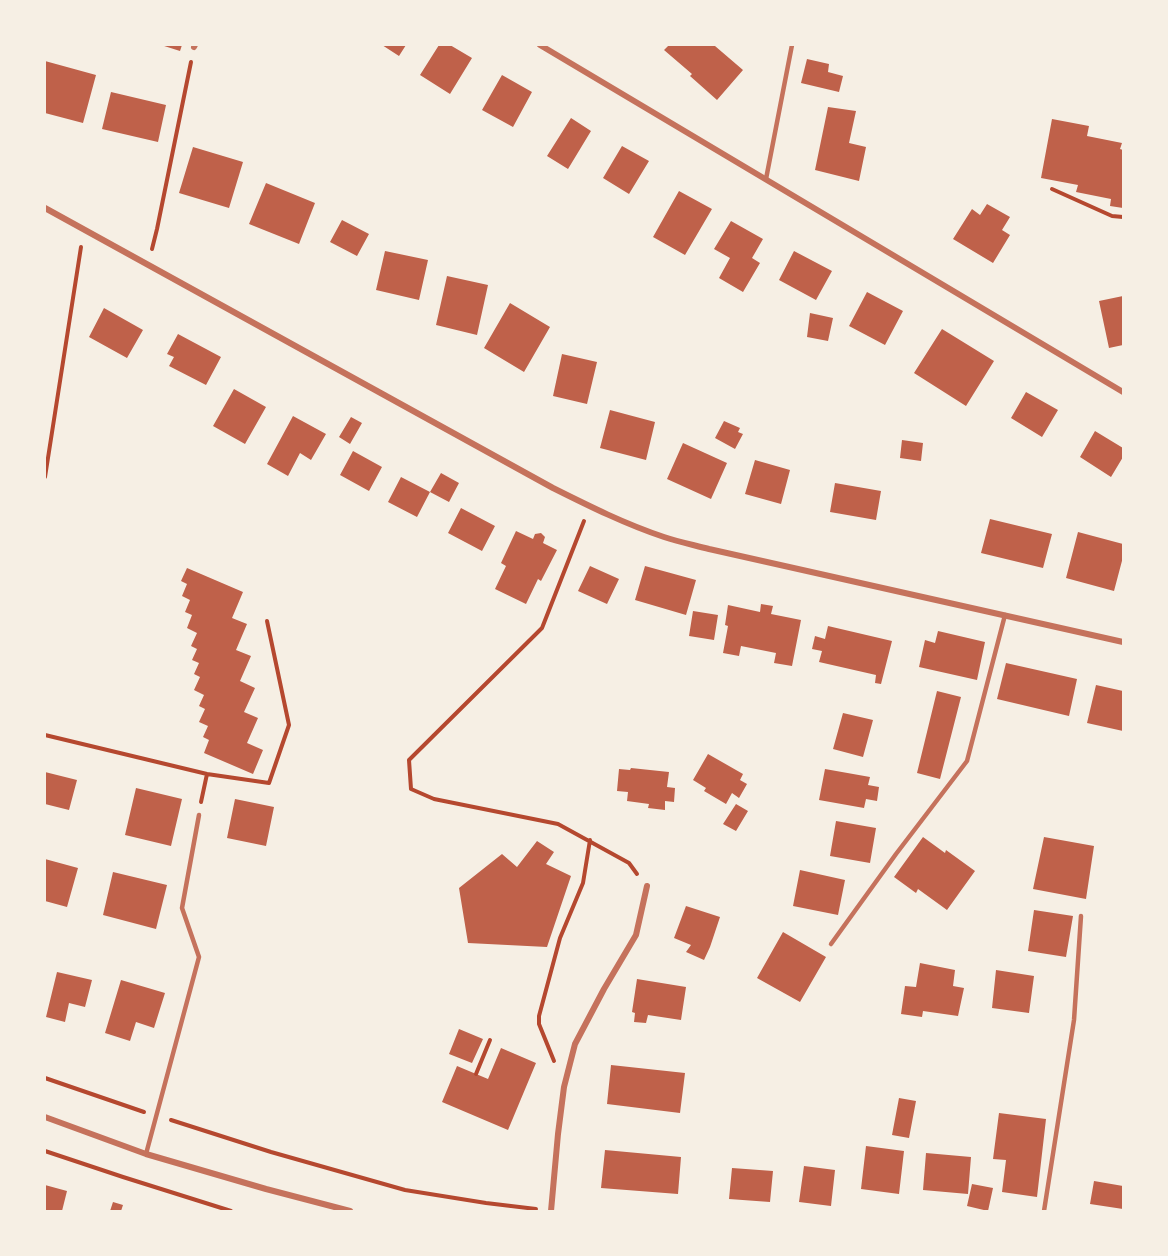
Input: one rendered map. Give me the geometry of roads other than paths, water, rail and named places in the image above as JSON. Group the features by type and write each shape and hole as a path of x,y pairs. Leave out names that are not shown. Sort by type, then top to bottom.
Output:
{"street":[{"path":"544,46 1123,392"},
{"path":"45,208 590,507 665,537 709,549 1123,642"},
{"path":"551,1211 564,1087 574,1044 636,935 647,886"},
{"path":"45,1118 146,1154 350,1211"}],"lane":[{"path":"766,179 792,45"},
{"path":"831,944 896,854 968,761 1005,615"},
{"path":"146,1154 199,957 182,908 199,815"},
{"path":"1044,1211 1074,1020 1081,916"}]}
